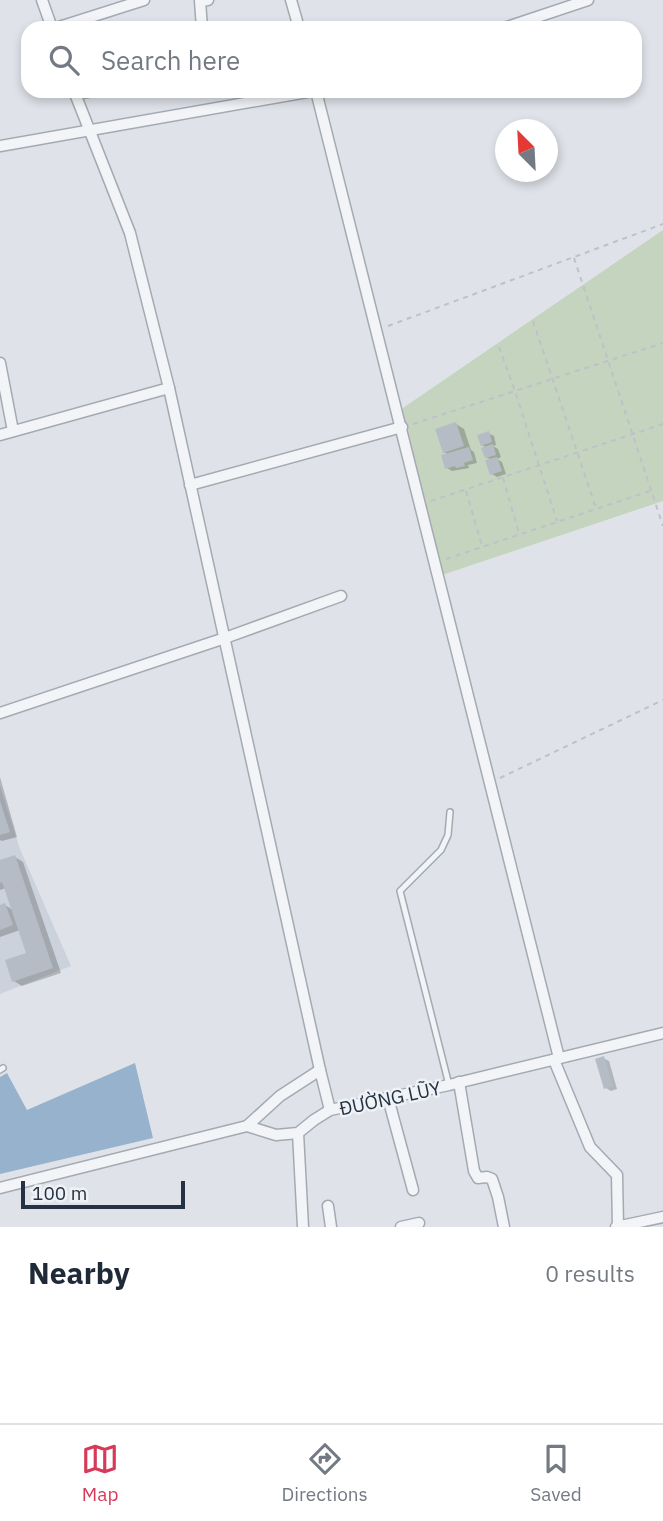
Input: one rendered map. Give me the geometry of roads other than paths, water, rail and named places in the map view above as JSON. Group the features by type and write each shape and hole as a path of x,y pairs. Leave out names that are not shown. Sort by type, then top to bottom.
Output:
{"street":[{"path":"42,0 51,21"},
{"path":"78,21 144,0"},
{"path":"201,21 200,1 208,0"},
{"path":"291,0 297,21"},
{"path":"525,21 588,0"},
{"path":"77,98 130,233 169,388 330,1110"},
{"path":"0,146 275,98"},
{"path":"316,98 402,428 556,1059 590,1147 617,1175 617,1227 663,1217"},
{"path":"0,363 13,431"},
{"path":"0,435 169,388"},
{"path":"190,485 402,428"},
{"path":"0,713 341,596"},
{"name":"ĐƯỜNG LŨY","path":"298,1133 330,1110 662,1036"},
{"path":"0,1188 247,1126 280,1096 320,1070"},
{"path":"454,1083 474,1171 478,1178 487,1177 492,1180 504,1227"},
{"path":"388,1098 413,1190"},
{"path":"247,1126 276,1135 298,1133 303,1227"},
{"path":"328,1206 331,1227"},
{"path":"401,1227 419,1223"}],"lane":[{"path":"450,812 449,835 441,850 400,891 454,1083"}],"water":[{"path":"135,1063 153,1138 0,1174 0,1077 7,1073 27,1110"}]}
